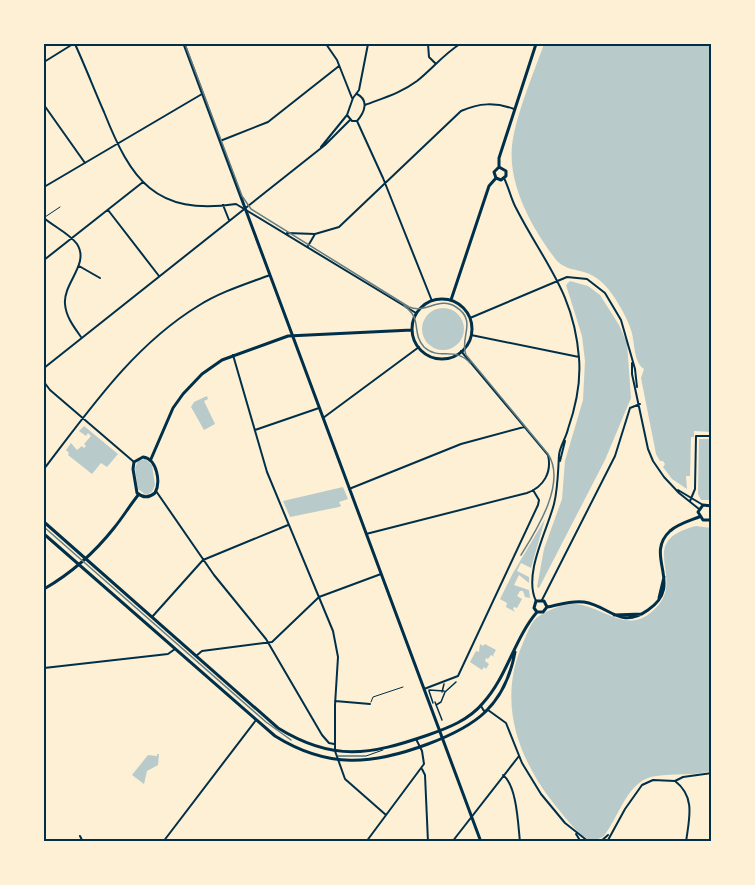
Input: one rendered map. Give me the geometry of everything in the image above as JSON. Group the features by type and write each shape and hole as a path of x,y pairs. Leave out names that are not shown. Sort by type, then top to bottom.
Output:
{"main road":[{"path":"184,44 480,842"},
{"path":"499,167 498,158 536,44"},
{"path":"496,178 494,172 499,167"},
{"path":"451,300 489,186 496,178 504,178 507,171 499,167"},
{"path":"451,300 462,307 470,318 471,335 461,351 449,357 431,356 414,340 412,330 417,313 422,306 432,301 451,300"},
{"path":"151,459 142,457 134,462 133,470 136,490 139,494 148,497 156,492 158,486 155,467 151,459 173,408 183,394 207,370 233,355 292,335 412,330"},
{"path":"44,589 78,565 110,534 139,494"},
{"path":"699,517 699,509 703,505 711,505"},
{"path":"537,612 543,612 547,607 583,602 595,605 614,615 628,618 642,614 659,598 664,577 659,551 664,538 674,527 699,517"},
{"path":"699,517 705,521 711,520"},
{"path":"44,522 279,728 302,741 335,751 361,753 383,750 464,720 481,706 493,690 526,627 537,612"},
{"path":"44,534 256,720 275,736 297,749 337,758 373,760 421,747 465,729 488,710 509,674 515,651"},
{"path":"537,612 533,606 536,601 542,600 547,607"}],"street":[{"path":"44,62 74,44 117,144 131,169 142,182 164,197 197,207 236,204 245,208 417,313"},
{"path":"326,44 339,66 352,98"},
{"path":"321,147 347,115 352,98 357,94 368,44"},
{"path":"428,44 429,57 435,63"},
{"path":"365,105 402,91 460,44"},
{"path":"220,141 268,122 339,66"},
{"path":"44,187 202,94"},
{"path":"357,94 363,97 365,105 357,121"},
{"path":"285,232 315,234 339,227 461,111 474,105 490,104 515,109"},
{"path":"44,105 85,163"},
{"path":"347,115 350,120"},
{"path":"350,120 357,121"},
{"path":"44,368 321,147 350,120"},
{"path":"357,121 385,183 432,301"},
{"path":"504,178 516,207 559,280 572,314 579,357 577,397 560,461 554,506 545,528 535,567 532,589 536,601"},
{"path":"44,260 142,182"},
{"path":"223,205 229,220"},
{"path":"108,210 159,276"},
{"path":"44,218 75,241 81,254 66,291 64,303 69,319 82,337"},
{"path":"308,246 315,234"},
{"path":"78,266 100,278"},
{"path":"44,469 125,366 162,331 210,299 270,275"},
{"path":"470,318 567,277 581,278 602,289 621,320 637,379 651,455 658,470 675,489 703,505"},
{"path":"471,335 579,357"},
{"path":"323,418 419,347"},
{"path":"366,534 533,490 540,485 548,473 548,455 461,351"},
{"path":"233,355 267,472 333,632 338,653 334,744 337,758 345,779 386,815"},
{"path":"44,382 50,390 134,462"},
{"path":"542,600 615,456 630,408 640,404"},
{"path":"255,430 319,408"},
{"path":"349,489 461,444 524,427"},
{"path":"691,499 695,489 696,436 711,436"},
{"path":"424,689 458,676 538,505 539,500 533,490"},
{"path":"156,492 203,560 269,643 322,735 329,743 334,744"},
{"path":"691,499 699,509"},
{"path":"152,617 203,560 289,524"},
{"path":"196,656 202,651 269,643 319,597 381,574"},
{"path":"44,668 168,654 175,649"},
{"path":"443,719 429,691 443,691 456,682"},
{"path":"435,704 441,702 444,684"},
{"path":"335,701 370,704"},
{"path":"481,706 484,711 488,710 506,723 519,756 541,794 565,823 589,842"},
{"path":"163,842 256,720"},
{"path":"366,842 422,769 424,760 421,747 416,739"},
{"path":"452,842 519,756"},
{"path":"422,769 425,775 428,842"},
{"path":"607,842 642,785 653,780 675,781 683,777 711,773"},
{"path":"503,775 509,780 518,815 520,842"},
{"path":"675,781 685,792 690,806 686,842"},
{"path":"574,831 581,842"},
{"path":"600,842 611,833"},
{"path":"80,836 83,842"}],"lane":[{"path":"44,218 60,207"},
{"path":"370,704 373,697 403,687"},
{"path":"337,758 366,756 383,750"}],"shaded area":[{"path":"544,44 711,44 711,432 694,431 694,437 691,437 690,476 686,476 687,489 672,479 663,467 665,464 656,454 641,378 644,369 638,362 631,330 623,311 602,282 587,273 568,268 557,261 531,222 518,192 512,161 514,134 525,95"},
{"path":"570,281 588,286 600,295 619,325 627,343 631,398 605,460 539,588 537,587 544,549 562,499 565,461 583,400 585,361 582,336 566,285"},
{"path":"443,308 458,314 464,329 458,344 443,350 428,344 422,329 428,314"},
{"path":"207,396 208,399 204,401 215,424 204,430 191,407 194,402"},
{"path":"84,426 118,454 107,467 101,463 92,474 68,455 66,450 71,443 77,450 86,446 84,444 91,436 88,433 86,436 79,431"},
{"path":"699,439 711,439 711,500 701,500 698,494"},
{"path":"145,459 152,465 155,485 152,492 146,495 138,489 135,468 138,461"},
{"path":"343,487 348,499 339,502 341,506 339,507 290,517 283,501"},
{"path":"545,519 531,568 521,563 517,571 529,577 529,583 519,575 514,585 529,590 530,598 525,597 523,591 520,591 517,596 522,599 517,608 514,607 515,612 506,607 507,603 500,599"},
{"path":"696,526 711,528 711,771 663,775 646,779 631,792 603,837 592,841 578,832 545,792 523,752 512,710 515,665 534,621 554,608 577,604 624,620 640,619 649,614 661,601 666,589 664,553 667,542 677,533"},
{"path":"480,644 496,650 493,655 495,657 491,655 488,659 486,658 485,661 489,664 486,669 484,667 482,670 470,662 476,651 479,652"},
{"path":"159,754 158,765 147,771 144,784 132,775 148,755 157,756"}],"tram line":[{"path":"185,44 242,196 251,209 409,307 415,309 444,303 450,304 462,312 466,318 464,349 466,355 548,454 553,466 554,479 547,506 521,555"},
{"path":"404,306 413,316 420,342 424,347 435,353 459,355 470,363"},
{"path":"44,527 266,722 291,740"}]}
